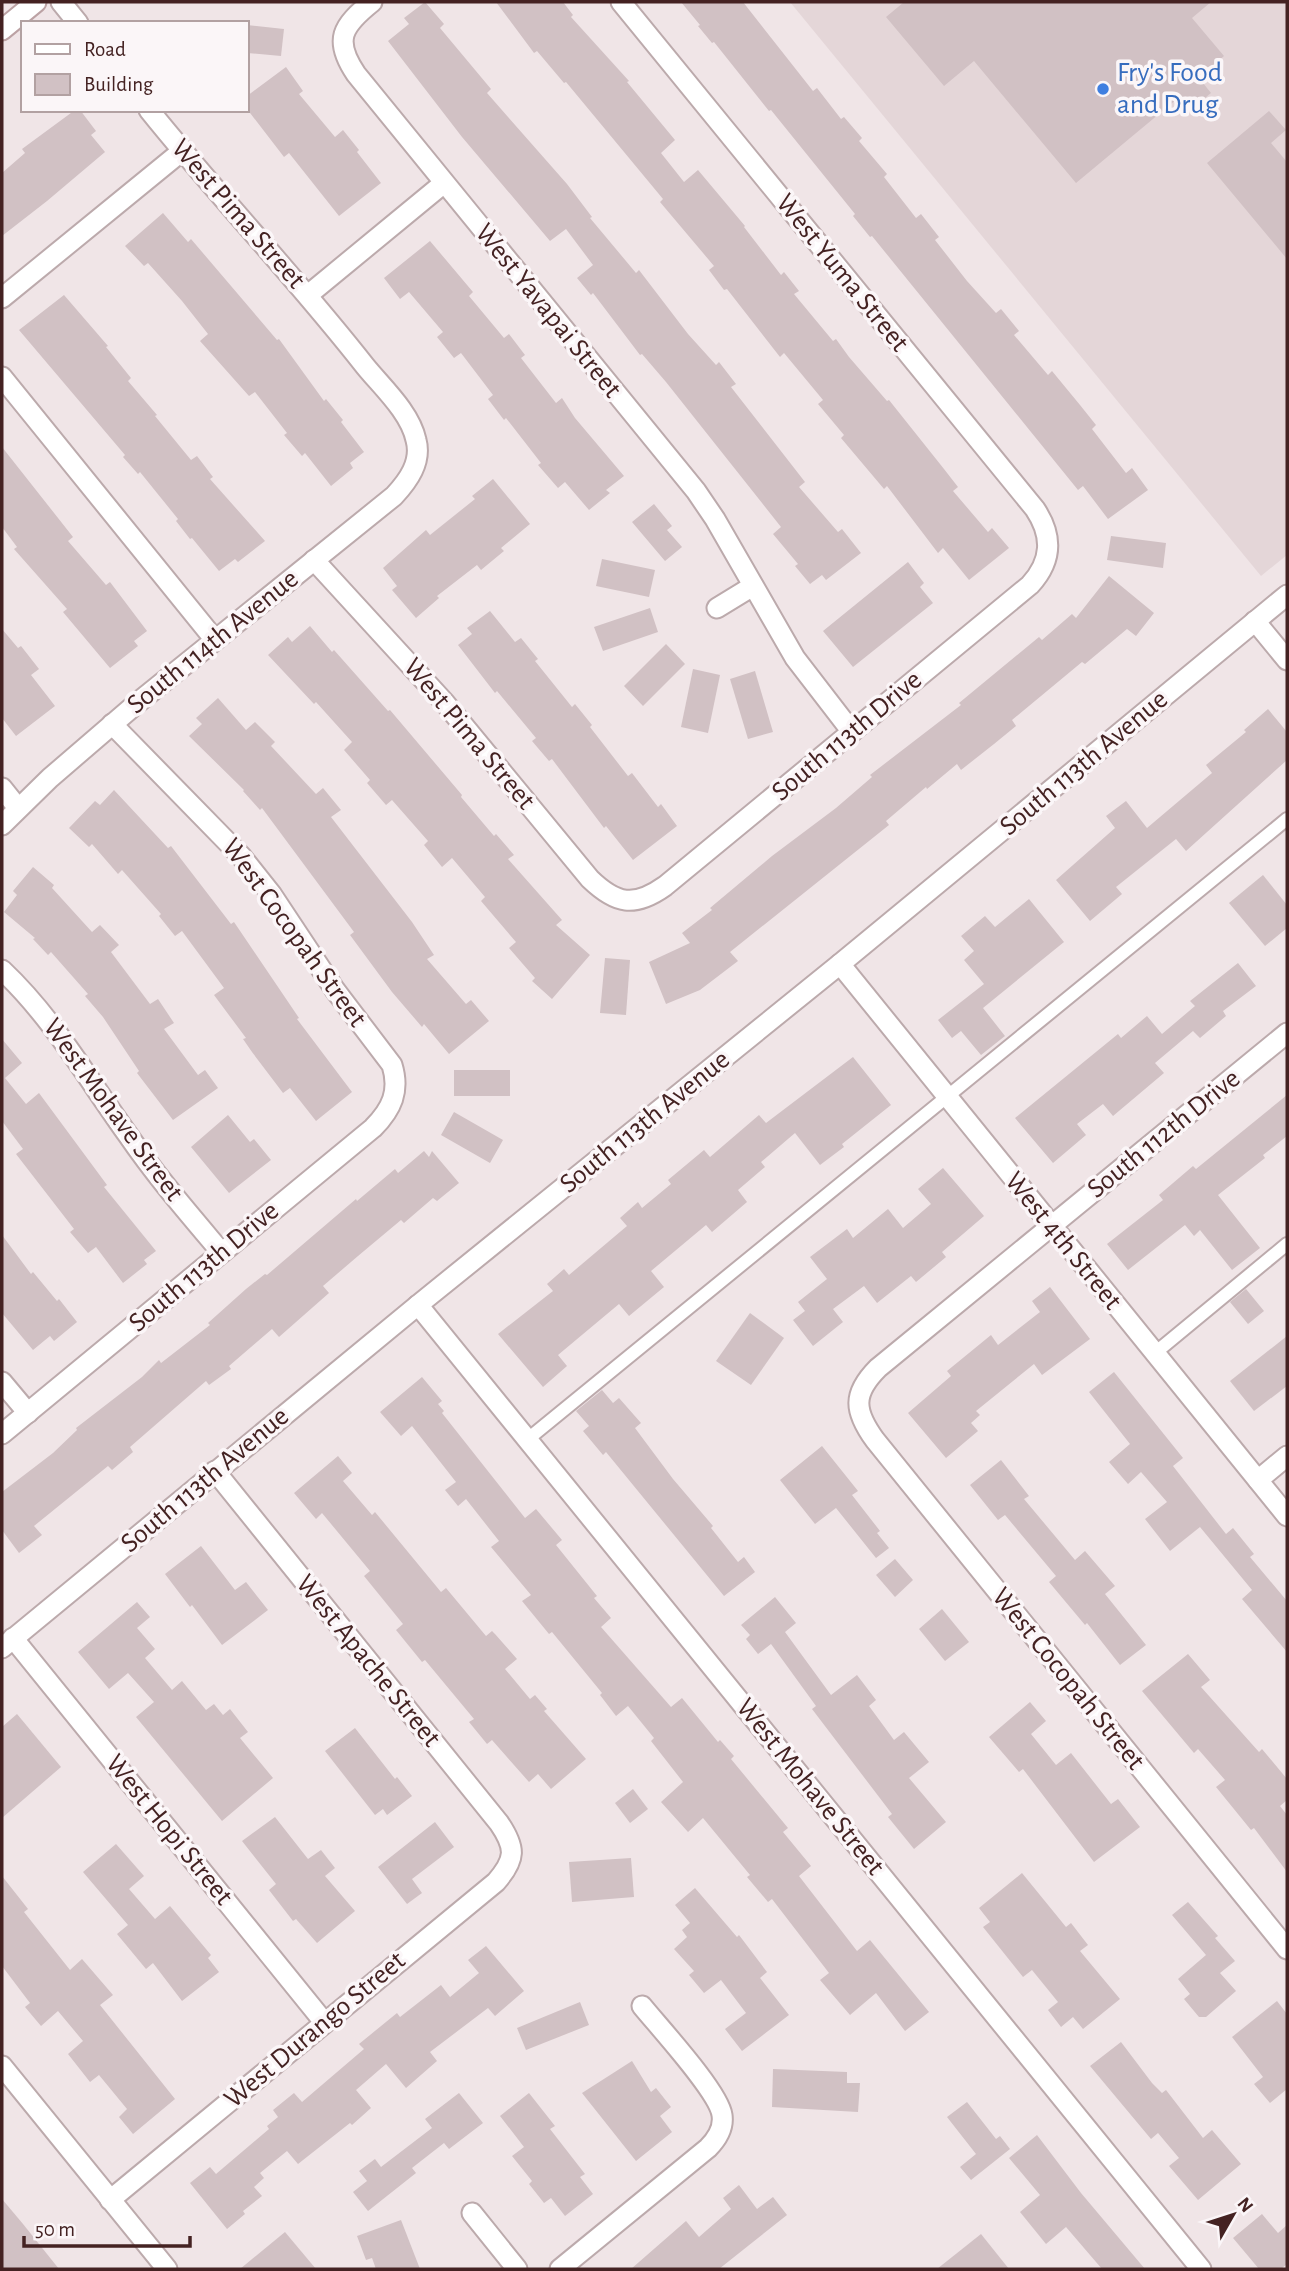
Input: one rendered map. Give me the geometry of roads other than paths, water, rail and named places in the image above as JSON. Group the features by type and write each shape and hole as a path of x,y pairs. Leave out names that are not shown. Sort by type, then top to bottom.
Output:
{"street":[{"path":"2,30 36,2"},
{"path":"61,2 76,21"},
{"name":"West Yavapai Street","path":"372,2 353,18 341,39 344,53 356,74 696,491 795,658 852,732"},
{"name":"West Yuma Street","path":"621,2 1035,509 1043,520 1049,550"},
{"name":"West Pima Street","path":"151,112 308,295 402,411 416,439 418,456"},
{"path":"2,298 182,151"},
{"path":"308,295 443,183"},
{"path":"2,377 215,640"},
{"name":"South 114th Avenue","path":"2,825 112,724 394,496 405,485 418,456"},
{"name":"South 113th Drive","path":"626,902 653,895 665,886 1030,585 1046,564 1049,550"},
{"name":"West Pima Street","path":"314,560 439,695 590,879 613,897 626,902"},
{"path":"717,608 753,586"},
{"name":"South 113th Avenue","path":"8,1643 418,1304 840,964 1287,595"},
{"path":"1255,621 1287,660"},
{"name":"West Cocopah Street","path":"112,724 225,837 264,885 335,990 392,1065 396,1093"},
{"path":"2,789 18,808"},
{"name":"West 4th Street","path":"840,964 1287,1516"},
{"name":"West Mohave Street","path":"2,970 55,1029 156,1174 221,1252"},
{"name":"South 112th Drive","path":"858,1403 867,1378 878,1368 1287,1033"},
{"name":"South 113th Drive","path":"2,1434 373,1128 391,1106 396,1093"},
{"name":"West Mohave Street","path":"418,1304 1200,2269"},
{"path":"2,1382 28,1413"},
{"name":"West Cocopah Street","path":"858,1403 860,1417 875,1440 1287,1949"},
{"path":"1258,1480 1287,1456"},
{"name":"West Apache Street","path":"215,1471 499,1823 511,1844 512,1855"},
{"name":"West Hopi Street","path":"8,1643 324,2022"},
{"name":"West Durango Street","path":"110,2200 496,1882 510,1865 512,1855"},
{"path":"560,2269 708,2148 715,2141 723,2122 722,2112 713,2093 642,2006"},
{"path":"2,2066 167,2269"},
{"path":"472,2213 517,2269"}],"lane":[{"path":"528,1438 1287,819"},
{"path":"1155,1353 1287,1244"}],"place":[{"name":"Fry's Food and Drug","path":"1103,89"}]}
